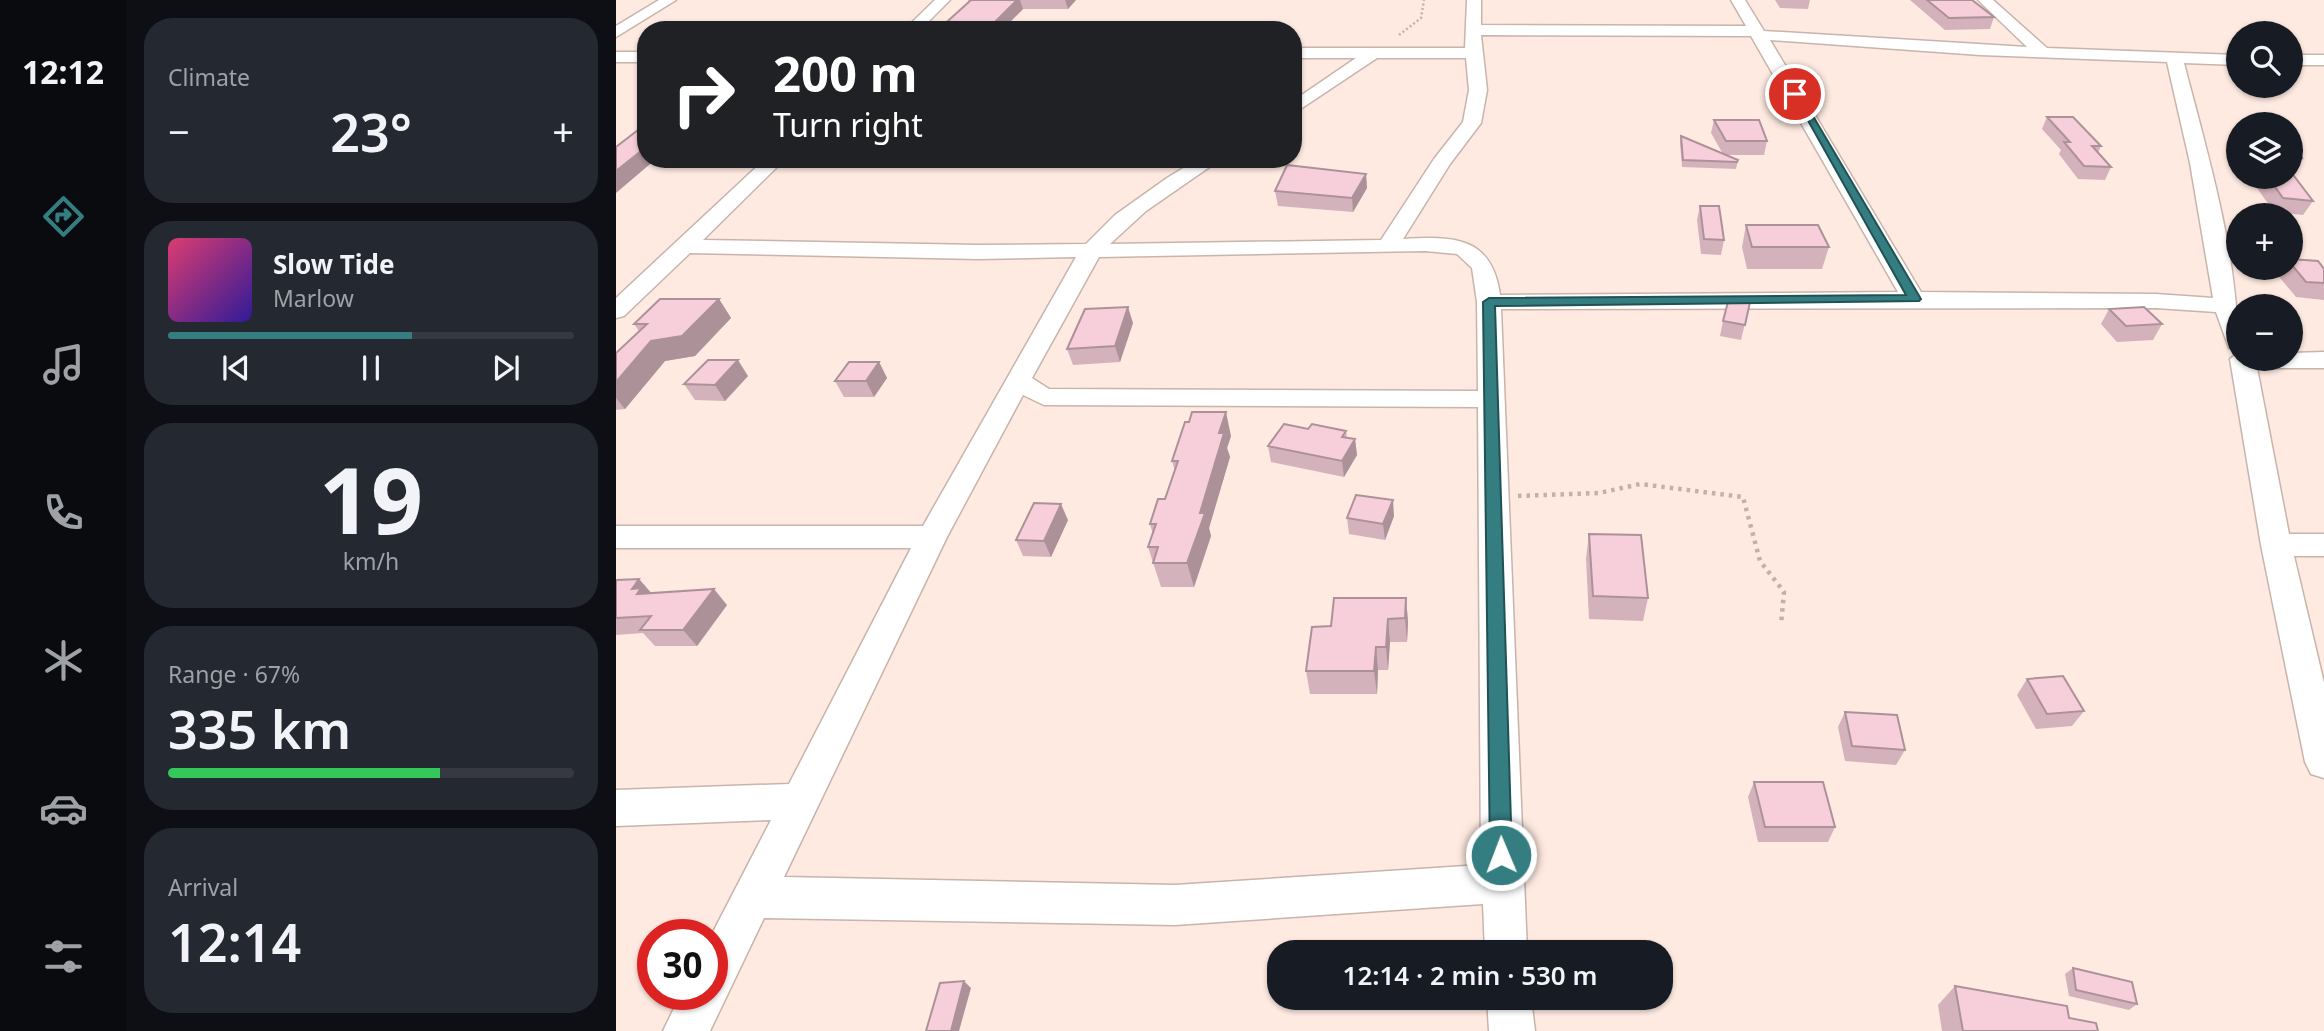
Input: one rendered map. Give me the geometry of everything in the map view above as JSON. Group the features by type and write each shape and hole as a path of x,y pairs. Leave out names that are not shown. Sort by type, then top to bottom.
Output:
{"street":[{"path":"616,32 669,0"},
{"path":"921,21 943,0"},
{"path":"1387,246 1430,184 1441,163 1472,123 1478,90 1473,53 1474,0"},
{"path":"1738,0 1914,299"},
{"path":"1985,0 2043,53"},
{"path":"1475,30 1757,33 2043,53 2226,60"},
{"path":"1302,53 1473,53"},
{"path":"1302,103 1373,53"},
{"path":"616,57 637,57"},
{"path":"1489,302 1914,299 2156,301 2226,306 2200,163 2175,60"},
{"path":"2303,60 2324,60"},
{"path":"616,311 767,168"},
{"path":"728,947 932,537 1092,249 1126,215 1158,191 1197,168"},
{"path":"687,246 979,252 1387,246 1465,250 1483,265 1489,302 1505,940"},
{"path":"2303,358 2324,360"},
{"path":"2245,371 2277,545 2324,762"},
{"path":"1017,380 1044,397"},
{"path":"1001,414 1044,397 1490,398"},
{"path":"616,537 932,537"},
{"path":"2277,545 2324,545"},
{"path":"616,808 800,801"},
{"path":"752,898 827,897 1175,905 1502,883"},
{"path":"686,1031 697,1010"},
{"path":"1510,1010 1512,1031"}],"path":[{"path":"1373,53 1406,32 1421,18 1424,0"},
{"path":"1492,497 1598,493 1640,484 1743,497 1760,561 1784,592 1781,625"}],"building":[{"path":"971,0 1017,0 996,21 948,21"},
{"path":"1927,0 1972,0 1994,17 1949,18"},
{"path":"2047,117 2073,117 2101,146 2092,146 2111,167 2084,166 2064,142 2070,142"},
{"path":"1714,120 1759,120 1767,141 1726,141"},
{"path":"637,131 637,154 616,171 616,147"},
{"path":"1681,136 1738,160 1683,160"},
{"path":"1302,167 1366,174 1352,198 1275,191 1286,168"},
{"path":"2303,188 2313,201 2283,198 2277,189"},
{"path":"1700,206 1719,206 1724,240 1704,239"},
{"path":"1746,225 1818,225 1829,247 1752,247"},
{"path":"2303,260 2318,261 2324,269 2324,283 2306,282 2303,278"},
{"path":"1729,298 1750,302 1745,325 1723,321"},
{"path":"660,299 719,299 682,336 651,341 616,382 616,353 647,324 634,324"},
{"path":"1128,307 1115,346 1067,349 1085,309"},
{"path":"2144,307 2162,324 2126,326 2109,309"},
{"path":"708,360 738,360 715,385 684,384"},
{"path":"849,362 879,362 866,381 835,381"},
{"path":"1192,412 1226,412 1219,433 1224,433 1200,513 1205,513 1187,563 1153,563 1158,547 1148,547 1156,524 1150,524 1158,499 1165,499 1178,461 1172,461 1185,422 1189,422"},
{"path":"1284,424 1308,429 1312,424 1346,431 1342,437 1355,439 1342,461 1268,446"},
{"path":"1356,495 1393,500 1383,524 1347,518"},
{"path":"1034,503 1061,504 1044,541 1016,540"},
{"path":"1589,534 1641,535 1648,598 1593,596"},
{"path":"639,579 632,589 641,588 637,594 714,589 683,630 640,630 651,616 616,618 616,580"},
{"path":"1334,598 1406,598 1405,618 1388,619 1386,647 1376,647 1374,671 1306,671 1312,627 1331,626"},
{"path":"2063,676 2084,711 2047,714 2027,679"},
{"path":"1845,712 1897,715 1905,750 1852,746"},
{"path":"1754,782 1823,782 1835,827 1765,827"},
{"path":"2073,968 2132,982 2137,1004 2076,990"},
{"path":"964,981 951,1031 926,1031 940,983"},
{"path":"1955,986 2067,1006 2069,1018 2096,1023 2098,1031 1963,1031"}],"route":[{"path":"1501,855 1489,302 1914,299 1795,94"}]}
